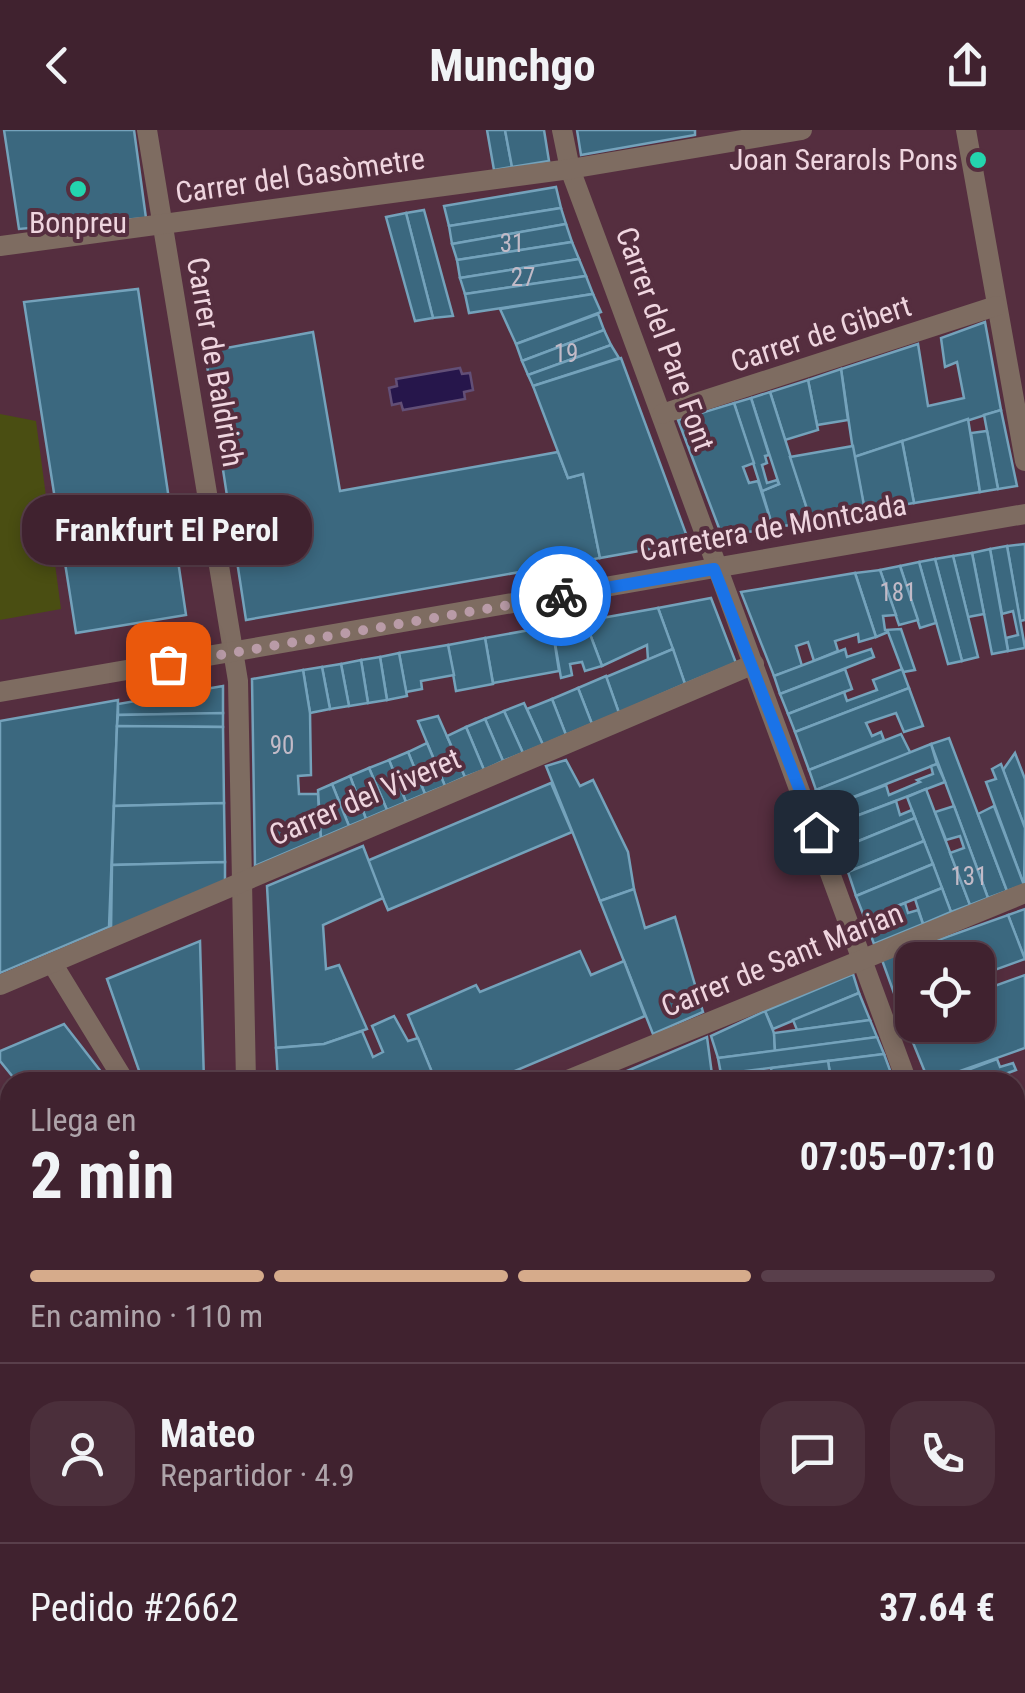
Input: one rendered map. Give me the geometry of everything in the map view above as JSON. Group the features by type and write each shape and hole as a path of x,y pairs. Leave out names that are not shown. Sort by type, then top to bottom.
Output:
{"street":[{"name":"Carrer de Baldrich","path":"147,130 238,681 246,1072"},
{"name":"Carrer del Pare Font","path":"562,130 570,169 662,414 714,569 754,664 903,1072"},
{"name":"Carrer del Gasòmetre","path":"0,246 570,169 802,130"},
{"path":"966,130 1025,461"},
{"name":"Carrer de Gibert","path":"662,414 996,306"},
{"name":"Carretera de Montcada","path":"0,692 1025,514"},
{"name":"Carrer del Viveret","path":"0,985 754,664"},
{"name":"Carrer de Sant Marian","path":"587,1072 1025,893"},
{"path":"52,963 118,1072"}],"green space":[{"path":"0,414 36,421 61,609 0,620"}],"shaded area":[{"path":"460,368 462,374 470,373 473,390 464,392 465,399 403,410 401,403 392,405 389,388 397,386 396,379"}],"building":[{"name":"Bonpreu","path":"4,130 134,130 146,218 19,229"},
{"path":"487,130 505,130 512,167 494,170"},
{"path":"505,130 544,130 549,161 512,167"},
{"path":"577,130 695,130 695,135 581,155"},
{"path":"556,187 561,208 449,226 444,206"},
{"path":"561,208 566,224 452,244 449,226"},
{"path":"424,210 453,316 433,318 406,213"},
{"path":"406,213 433,318 415,321 386,217"},
{"path":"566,224 572,242 457,260 452,244"},
{"path":"572,242 579,259 460,278 457,260"},
{"path":"579,259 586,276 465,294 460,278"},
{"path":"586,276 593,294 469,313 465,294"},
{"path":"138,289 186,615 76,633 24,302"},
{"path":"593,294 601,312 516,344 500,309"},
{"path":"598,314 604,330 522,361 516,344"},
{"path":"985,322 1001,410 854,457 841,369 918,344 928,406 964,398 957,362 945,367 941,338"},
{"path":"604,330 611,345 528,375 522,361"},
{"path":"313,332 340,491 558,452 568,478 583,474 600,558 246,620 205,352"},
{"path":"611,345 619,358 533,386 528,375"},
{"path":"621,358 689,542 600,558 583,474 568,478 533,386"},
{"path":"841,369 848,420 817,425 808,380"},
{"path":"808,380 818,430 785,440 770,392"},
{"path":"770,392 811,521 773,528 762,491 779,484 751,398"},
{"path":"751,398 769,455 762,465 767,483 777,480 779,484 762,491 734,403"},
{"path":"734,403 754,463 743,467 749,483 758,481 773,528 722,536 678,420"},
{"path":"1001,410 1017,486 998,489 984,415"},
{"path":"968,419 980,492 914,503 902,441"},
{"path":"987,431 998,489 980,492 971,433"},
{"path":"902,441 914,503 865,511 854,457"},
{"path":"853,446 865,511 811,521 790,457"},
{"path":"1025,544 1025,620 1020,621 1007,546"},
{"path":"1007,546 1025,648 1008,651 1006,638 1018,635 1013,611 1002,614 990,549"},
{"path":"990,549 1008,651 992,654 972,553"},
{"path":"972,553 984,614 968,617 953,556"},
{"path":"953,556 978,657 962,661 935,559"},
{"path":"935,559 962,661 948,664 919,562"},
{"path":"919,562 936,623 920,628 900,566"},
{"path":"900,566 918,620 899,625 880,570"},
{"path":"880,570 896,615 883,616 885,630 901,629 915,670 903,672 888,632 876,637 855,573"},
{"path":"855,573 876,637 859,642 858,634 835,641 838,651 814,661 808,642 796,646 802,666 774,676 741,592"},
{"path":"711,598 736,663 685,684 658,608"},
{"path":"658,608 673,649 648,660 647,645 602,666 585,621"},
{"path":"585,621 602,666 585,671 582,662 570,664 572,675 561,678 552,626"},
{"path":"552,626 559,671 493,683 485,638"},
{"path":"485,638 493,684 456,691 448,645"},
{"path":"448,645 454,675 421,681 422,689 406,692 399,653"},
{"path":"673,649 685,684 619,713 606,677"},
{"path":"845,649 847,657 871,649 874,657 780,694 774,676"},
{"path":"399,653 407,696 387,700 380,657"},
{"path":"380,657 387,700 368,703 361,660"},
{"path":"361,660 368,703 349,706 341,664"},
{"path":"341,664 349,706 330,709 322,667"},
{"path":"322,667 330,709 310,713 303,670"},
{"path":"845,669 852,689 788,714 780,694"},
{"path":"902,669 909,688 795,732 788,714 844,692 847,701 877,690 873,680"},
{"path":"303,670 310,713 311,775 298,776 299,794 318,794 321,838 255,866 252,679"},
{"path":"606,676 619,713 592,724 578,688"},
{"path":"223,686 223,713 118,715 118,704"},
{"path":"578,688 592,724 566,735 552,699"},
{"path":"909,688 923,726 904,732 896,713 866,723 872,736 881,732 884,740 809,770 795,732"},
{"path":"552,699 566,735 543,745 527,709"},
{"path":"118,700 109,927 0,973 0,721"},
{"path":"524,703 543,745 523,753 504,711"},
{"path":"504,711 523,753 503,761 485,719"},
{"path":"223,713 223,727 117,726 118,715"},
{"path":"438,716 465,777 445,786 418,721"},
{"path":"485,719 503,761 484,770 466,727"},
{"path":"117,726 223,727 224,803 114,806"},
{"path":"466,727 484,770 465,777 447,736"},
{"path":"901,734 911,754 816,790 809,770"},
{"path":"949,738 1007,891 988,898 931,744"},
{"path":"427,743 445,786 425,794 408,752"},
{"path":"931,744 937,764 823,809 816,790"},
{"path":"408,752 425,794 406,802 389,760"},
{"path":"1015,753 1025,779 1025,828 1003,770"},
{"path":"389,760 406,802 387,810 369,768"},
{"path":"566,760 580,786 593,780 628,852 634,889 600,901 546,766"},
{"path":"937,764 945,782 830,826 823,809 886,785 889,795 933,774 931,766"},
{"path":"1001,764 1025,828 1024,885 986,782 996,779 992,769"},
{"path":"369,768 387,810 366,819 350,776"},
{"path":"350,776 366,819 349,826 332,784"},
{"path":"551,783 572,832 388,910 367,861"},
{"path":"332,784 349,826 321,838 318,790"},
{"path":"926,789 970,905 951,912 907,797"},
{"path":"896,801 900,815 912,810 915,818 839,849 830,826"},
{"path":"224,803 225,862 112,865 114,806"},
{"path":"954,806 988,898 970,905 950,853 964,848 960,836 946,840 935,812"},
{"path":"994,806 1024,885 1007,891 978,814"},
{"path":"915,818 924,841 848,872 839,849"},
{"path":"924,841 933,864 856,896 848,872"},
{"path":"363,846 383,898 323,925 326,969 339,965 367,1029 324,1044 276,1048 267,886"},
{"path":"225,862 225,882 111,931 112,865"},
{"path":"933,864 942,888 865,919 856,896"},
{"path":"942,888 951,912 923,924 915,899"},
{"path":"634,889 645,928 675,917 703,1012 653,1034 600,901"},
{"path":"905,903 908,913 918,910 923,924 874,944 865,919"},
{"path":"1025,909 1025,960 1008,915"},
{"path":"1008,915 1025,959 995,970 995,942 932,942"},
{"path":"200,941 204,1072 140,1072 107,979"},
{"path":"580,951 591,975 624,961 645,1016 513,1072 432,1072 408,1015 476,985 480,992"},
{"path":"895,955 895,996 882,960"},
{"path":"853,974 859,993 773,1029 765,1011"},
{"path":"1025,975 1025,1048 957,1072 925,1072 913,1042 995,1042 995,986"},
{"path":"859,993 870,1020 797,1030 793,1020"},
{"path":"765,1011 774,1033 775,1051 718,1058 711,1036"},
{"path":"394,1016 408,1041 418,1038 432,1072 277,1072 276,1048 324,1044 362,1031 373,1057 383,1052 372,1026"},
{"path":"870,1020 877,1037 775,1051 774,1033"},
{"path":"64,1024 101,1072 9,1072 0,1061 0,1051"},
{"path":"707,1037 712,1072 625,1072"},
{"path":"877,1037 884,1054 737,1072 721,1072 718,1058"},
{"path":"884,1054 891,1072 830,1072 828,1061"},
{"path":"997,1059 1000,1067 1013,1063 1016,1070 1011,1072 962,1072"},
{"path":"828,1061 830,1072 772,1072 771,1068"}],"way so far":[{"path":"168,664 561,596"}],"place":[{"name":"Joan Serarols Pons","path":"978,160"},
{"name":"Bonpreu","path":"78,189"},
{"name":"Frankfurt El Perol","path":"168,664"}],"route":[{"path":"561,596 714,569 816,832"}]}
